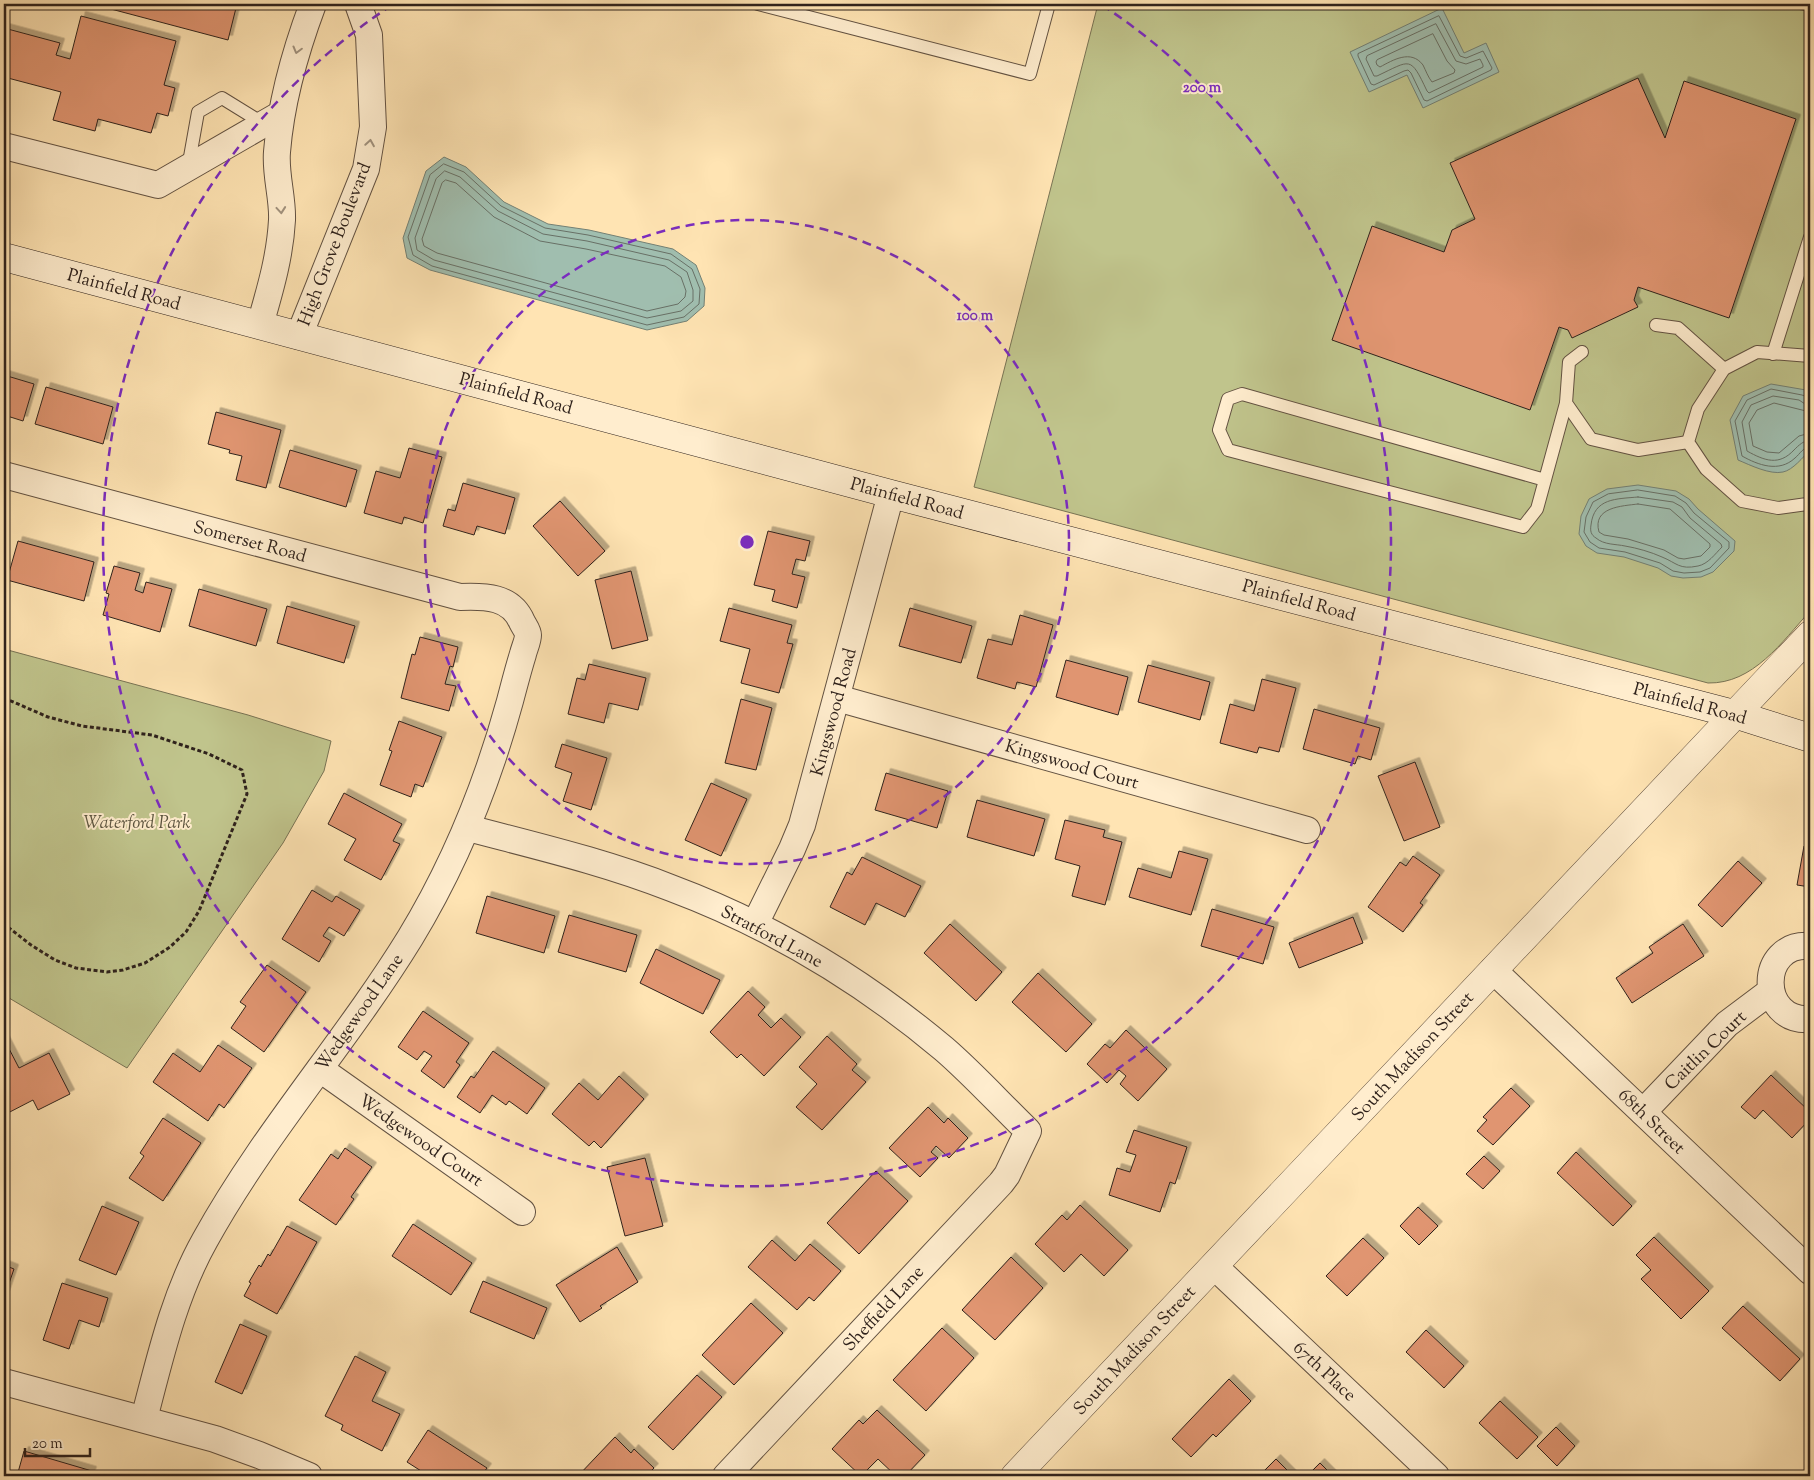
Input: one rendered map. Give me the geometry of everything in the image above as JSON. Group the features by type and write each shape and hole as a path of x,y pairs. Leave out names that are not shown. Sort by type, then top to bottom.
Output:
{"main road":[{"name":"Plainfield Road","path":"4,257 891,494 1734,714 1810,738"},
{"name":"South Madison Street","path":"1015,1476 1810,635"}],"street":[{"path":"260,325 276,270 282,219 272,119 312,4"},
{"name":"High Grove Boulevard","path":"299,336 366,169 373,127 369,35 358,4"},
{"path":"4,146 158,185 272,119"},
{"name":"Somerset Road","path":"4,475 460,597 479,596 498,600"},
{"name":"Kingswood Road","path":"755,924 802,825 891,494"},
{"name":"Wedgewood Lane","path":"144,1419 175,1307 203,1242 232,1193 385,977 410,938 438,890 468,828 500,740 528,634 518,613 508,604 498,600"},
{"name":"Kingswood Court","path":"837,698 1307,830"},
{"name":"Stratford Lane","path":"468,828 628,872 672,888 755,924 832,968 892,1008 945,1050 1028,1131"},
{"path":"1810,946 1803,945 1791,949 1780,956 1773,966 1770,979 1771,991 1783,1011 1793,1017 1810,1019"},
{"name":"68th Street","path":"1493,970 1810,1271"},
{"name":"Caitlin Court","path":"1643,1112 1727,1024 1771,991"},
{"name":"Wedgewood Court","path":"320,1069 522,1212"},
{"name":"Sheffield Lane","path":"726,1476 1001,1183 1007,1175 1028,1131"},
{"name":"67th Place","path":"1214,1266 1436,1476"},
{"path":"4,1382 215,1439 308,1476"}],"lane":[{"path":"758,4 1030,74 1049,4"},
{"path":"188,168 198,112 222,98 272,119"},
{"path":"1773,354 1810,237"},
{"path":"1656,325 1678,328 1724,369"},
{"path":"1545,480 1242,394 1228,399 1219,430 1228,450 1523,527 1537,509 1566,404 1569,362 1582,352"},
{"path":"1688,442 1698,409 1724,369 1757,352 1810,356"},
{"path":"1566,404 1591,439 1638,450 1688,442"},
{"path":"1688,442 1706,469 1742,502 1778,508 1807,504 1810,501"}],"path":[{"path":"4,698 48,717 82,726 152,735 209,754 242,770 247,794 199,911 186,932 170,947 145,963 123,970 107,972 76,968 55,960 31,945 4,924"}],"green space":[{"path":"1098,4 1776,4 1810,12 1810,611 1777,648 1753,669 1739,677 1708,683 974,487"},
{"name":"Waterford Park","path":"4,649 248,715 331,741 324,771 283,843 127,1068 4,995"}],"water":[{"path":"1442,8 1464,53 1486,43 1499,72 1423,108 1407,75 1369,92 1350,52"},
{"path":"444,157 466,167 504,202 548,224 589,230 673,249 696,265 705,288 704,306 687,321 647,330 430,270 407,258 403,238 426,171"},
{"path":"1771,384 1806,390 1810,395 1810,450 1794,466 1787,471 1778,473 1766,471 1738,460 1730,420 1743,396"},
{"path":"1638,485 1676,491 1689,499 1735,541 1734,551 1713,572 1701,577 1683,578 1671,576 1658,568 1624,557 1597,553 1586,546 1579,534 1581,516 1589,499 1607,489"}],"building":[{"path":"92,4 237,4 228,40"},
{"path":"81,16 176,41 164,85 175,88 168,116 157,113 151,133 98,119 95,131 53,120 61,92 4,77 4,28 60,43 56,55 70,59"},
{"path":"1638,78 1665,138 1684,81 1796,119 1729,318 1638,287 1634,300 1638,307 1572,338 1568,330 1559,327 1530,410 1332,340 1372,226 1444,252 1452,230 1475,219 1450,163"},
{"path":"4,375 34,384 23,421 4,415"},
{"path":"46,387 113,407 103,444 35,424"},
{"path":"216,412 281,430 266,488 236,480 242,456 229,453 230,450 208,444"},
{"path":"409,448 442,457 423,523 404,517 402,524 364,513 376,471 400,478"},
{"path":"290,450 357,470 346,507 279,487"},
{"path":"463,483 515,498 505,534 477,526 474,535 443,526 448,509 455,511"},
{"path":"560,501 605,551 578,576 533,526"},
{"path":"768,531 810,541 805,561 796,559 792,574 805,577 797,608 772,601 775,590 754,585"},
{"path":"18,541 94,562 84,601 7,580"},
{"path":"114,566 140,573 135,590 143,593 146,582 172,589 160,632 103,615 109,594 106,593"},
{"path":"631,571 648,640 612,649 595,580"},
{"path":"199,589 267,609 256,646 189,626"},
{"path":"287,606 355,626 344,663 277,643"},
{"path":"729,608 792,625 787,643 793,644 779,693 741,683 750,649 720,641"},
{"path":"910,608 972,626 961,663 899,646"},
{"path":"1020,615 1053,625 1036,687 1017,682 1015,689 977,678 988,639 1012,645"},
{"path":"420,637 458,647 453,667 450,666 445,684 456,686 449,711 401,698 412,654 415,655"},
{"path":"1066,660 1128,677 1118,715 1056,697"},
{"path":"589,664 646,678 638,710 609,703 604,723 568,714 577,678 585,680"},
{"path":"1148,665 1210,682 1200,720 1138,702"},
{"path":"1262,679 1296,688 1279,752 1259,747 1257,753 1220,743 1230,704 1254,711"},
{"path":"741,699 772,708 756,770 725,763"},
{"path":"1314,709 1380,728 1371,760 1358,756 1355,764 1303,749"},
{"path":"399,721 442,737 423,787 415,784 411,797 380,785 392,751 389,750"},
{"path":"562,744 607,758 591,810 563,801 572,773 555,767"},
{"path":"1415,762 1440,827 1404,841 1378,776"},
{"path":"886,773 948,791 937,828 875,810"},
{"path":"711,783 747,799 721,856 685,840"},
{"path":"344,793 402,824 393,841 400,844 381,880 344,860 356,839 328,824"},
{"path":"977,800 1045,819 1034,856 967,837"},
{"path":"1065,820 1105,830 1103,837 1122,842 1105,905 1072,896 1080,866 1055,859"},
{"path":"1804,846 1810,847 1810,887 1797,885"},
{"path":"1179,851 1208,859 1191,915 1129,897 1138,868 1171,878"},
{"path":"1413,856 1440,875 1420,903 1423,905 1403,932 1368,907 1400,862 1406,866"},
{"path":"862,857 921,886 905,917 876,903 865,925 830,907 847,872 852,875"},
{"path":"1738,861 1762,883 1722,927 1698,905"},
{"path":"312,890 332,902 336,896 360,910 344,936 329,927 323,936 331,941 319,962 282,939"},
{"path":"487,896 555,916 544,953 476,933"},
{"path":"1212,909 1274,927 1263,964 1201,946"},
{"path":"569,915 637,935 626,972 558,952"},
{"path":"1353,917 1363,943 1299,968 1289,943"},
{"path":"950,924 1002,972 976,1001 924,953"},
{"path":"1683,924 1704,956 1632,1003 1616,978 1653,953 1649,947"},
{"path":"656,949 720,980 703,1014 640,983"},
{"path":"267,965 306,992 264,1052 231,1028 246,1006 240,1002"},
{"path":"1038,973 1092,1024 1066,1052 1012,1002"},
{"path":"748,991 765,1007 758,1015 771,1028 781,1018 801,1037 764,1076 741,1054 737,1058 710,1032"},
{"path":"423,1011 469,1043 456,1062 460,1065 444,1088 421,1071 432,1056 424,1051 417,1060 398,1047"},
{"path":"1126,1030 1167,1069 1138,1101 1120,1084 1126,1076 1119,1070 1107,1083 1087,1064 1105,1044 1110,1048"},
{"path":"827,1036 857,1064 852,1070 866,1082 822,1130 796,1107 817,1084 799,1067"},
{"path":"4,1039 19,1068 49,1053 70,1094 38,1110 33,1100 4,1115"},
{"path":"218,1045 252,1068 224,1108 219,1104 208,1121 153,1082 173,1053 200,1072"},
{"path":"493,1051 545,1088 527,1114 509,1101 506,1105 492,1095 480,1113 457,1097 471,1076 474,1078"},
{"path":"1771,1075 1810,1112 1810,1119 1792,1138 1763,1110 1755,1119 1741,1107"},
{"path":"619,1076 644,1099 601,1148 594,1141 589,1146 552,1114 579,1083 598,1100"},
{"path":"1511,1088 1530,1106 1493,1145 1477,1131 1487,1120 1483,1117"},
{"path":"928,1107 944,1123 948,1118 968,1138 949,1158 936,1146 931,1152 938,1158 920,1177 889,1148"},
{"path":"163,1118 201,1143 163,1201 129,1178 144,1156 140,1153"},
{"path":"1134,1130 1187,1147 1175,1184 1170,1182 1160,1212 1109,1195 1117,1168 1130,1172 1136,1155 1126,1152"},
{"path":"345,1148 372,1167 351,1197 354,1199 336,1225 299,1200 331,1154 338,1159"},
{"path":"1576,1152 1632,1206 1613,1226 1557,1173"},
{"path":"1484,1156 1500,1171 1483,1189 1466,1174"},
{"path":"645,1158 663,1226 625,1236 607,1167"},
{"path":"1810,1162 1810,1172 1805,1167"},
{"path":"876,1171 908,1201 859,1254 827,1223"},
{"path":"1080,1205 1128,1250 1104,1276 1081,1254 1064,1272 1035,1244 1062,1215 1067,1220"},
{"path":"102,1206 139,1222 116,1275 79,1260"},
{"path":"1418,1207 1438,1226 1419,1245 1400,1226"},
{"path":"413,1224 472,1263 451,1295 392,1256"},
{"path":"287,1226 317,1242 277,1314 244,1296 251,1283 249,1282 259,1265 261,1267 268,1254 270,1256"},
{"path":"1654,1237 1709,1291 1681,1319 1641,1279 1651,1270 1636,1255"},
{"path":"1363,1238 1384,1258 1347,1296 1326,1276"},
{"path":"772,1240 795,1261 810,1244 841,1271 814,1301 809,1297 797,1310 748,1267"},
{"path":"617,1247 638,1282 600,1306 602,1308 580,1322 556,1285"},
{"path":"1011,1257 1043,1288 995,1340 962,1310"},
{"path":"4,1265 14,1269 5,1295 4,1294"},
{"path":"483,1281 547,1308 534,1339 470,1312"},
{"path":"62,1283 108,1298 99,1327 79,1320 69,1349 43,1340"},
{"path":"751,1303 783,1333 734,1385 702,1355"},
{"path":"1743,1306 1800,1359 1780,1381 1722,1328"},
{"path":"240,1324 267,1336 242,1394 215,1382"},
{"path":"942,1328 974,1358 926,1411 893,1380"},
{"path":"1426,1330 1464,1366 1444,1388 1406,1352"},
{"path":"355,1356 386,1372 372,1401 400,1414 382,1451 341,1430 343,1425 325,1416"},
{"path":"697,1375 722,1397 673,1450 648,1427"},
{"path":"1229,1379 1251,1401 1216,1437 1213,1434 1191,1457 1172,1439"},
{"path":"1810,1399 1810,1409 1805,1404"},
{"path":"1500,1401 1538,1437 1517,1459 1479,1423"},
{"path":"877,1410 925,1455 905,1476 896,1476 878,1459 861,1476 832,1449 859,1420 863,1424"},
{"path":"1556,1427 1575,1446 1557,1466 1537,1446"},
{"path":"428,1430 487,1468 481,1476 429,1476 407,1462"},
{"path":"615,1437 631,1453 634,1449 654,1468 646,1476 578,1476"},
{"path":"24,1451 92,1471 90,1476 17,1476"},
{"path":"1276,1459 1292,1475 1259,1476"},
{"path":"1320,1463 1333,1476 1307,1476"}]}
